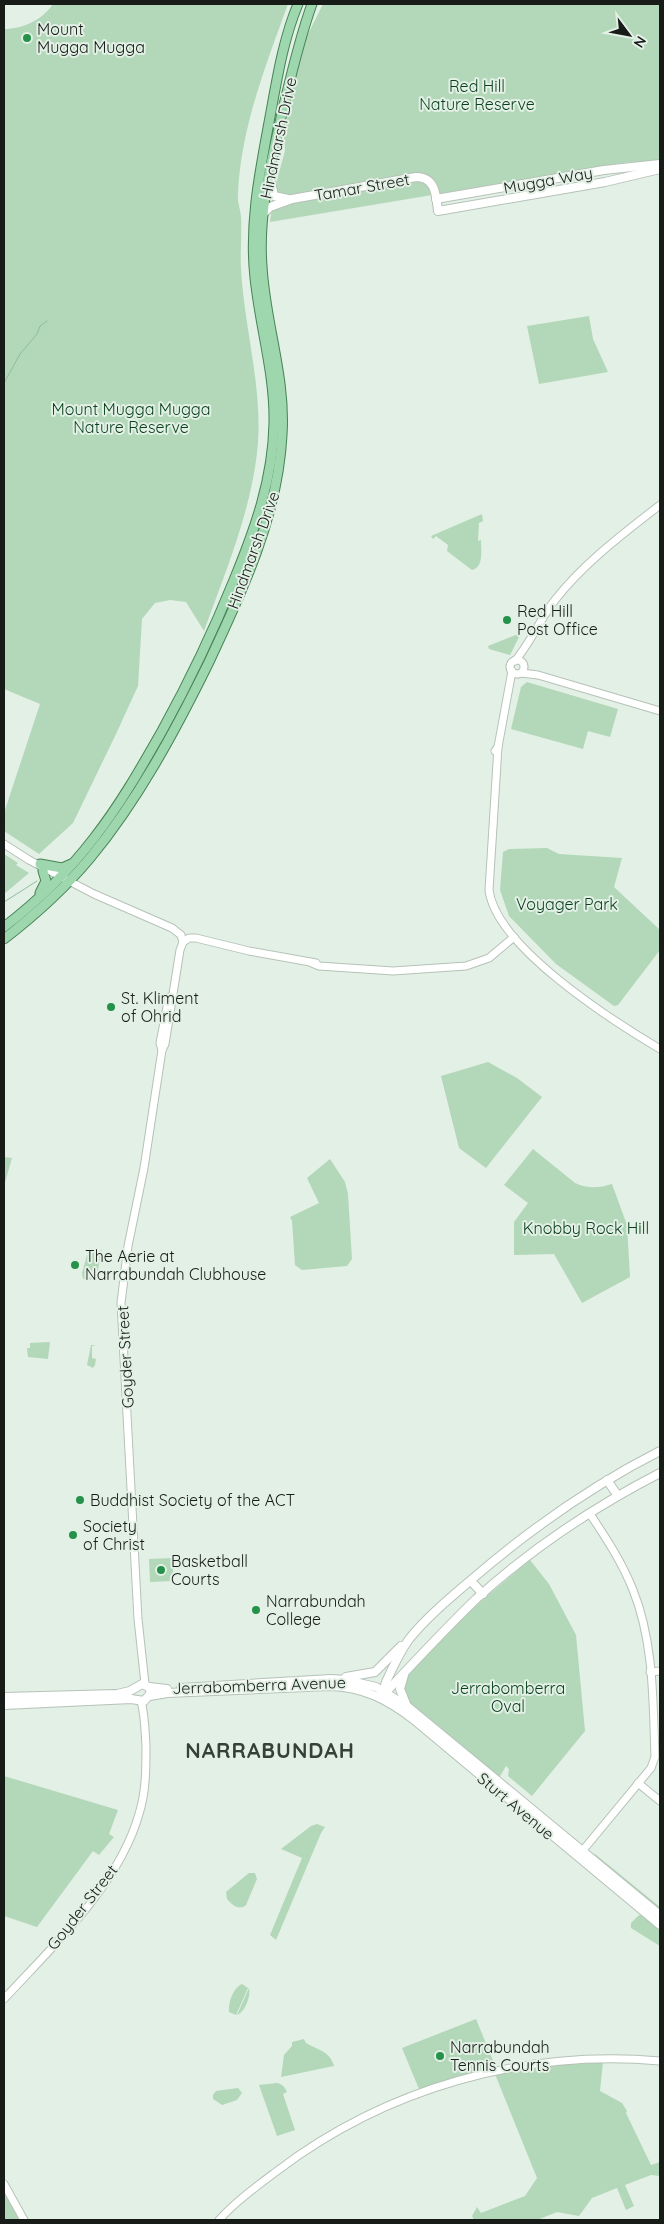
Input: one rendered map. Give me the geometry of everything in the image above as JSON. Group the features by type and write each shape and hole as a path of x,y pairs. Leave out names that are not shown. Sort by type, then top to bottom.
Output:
{"main road":[{"name":"Hindmarsh Drive","path":"4,927 36,900 64,881 74,862 115,809 177,702 226,600 253,531 264,496 273,440 274,402 269,359 254,277 253,223 258,179 281,60 290,22 298,4"},
{"name":"Hindmarsh Drive","path":"4,939 33,915 64,881 91,856 117,821 172,732 225,627 271,509 280,462 283,412 280,380 262,278 262,214 270,168 301,34 312,4"},
{"name":"Mugga Way","path":"436,199 604,170 660,164"},
{"name":"Tamar Street","path":"270,168 273,194 279,198 292,200"},
{"name":"Mugga Way","path":"438,211 605,182 660,169"},
{"name":"Tamar Street","path":"262,214 270,207 292,200 418,177 427,179 431,183 438,211"},
{"path":"36,900 46,881 42,868 62,868 74,862"},
{"path":"332,1679 375,1672 420,1627 506,1549 609,1479 660,1451"},
{"path":"385,1692 482,1595 520,1562 590,1514 660,1473"},
{"path":"609,1479 619,1496"},
{"path":"469,1582 482,1595"},
{"path":"420,1627 398,1659 386,1682 385,1692 389,1699 408,1713 424,1729"},
{"path":"398,1659 402,1666 409,1667"},
{"path":"407,1706 400,1688 409,1667"},
{"name":"Jerrabomberra Avenue","path":"4,1697 144,1699 166,1693 281,1685 332,1679 371,1691"},
{"name":"Jerrabomberra Avenue","path":"4,1704 117,1694 142,1686 162,1689 281,1685 338,1686 371,1691"},
{"path":"142,1686 144,1699 135,1696 142,1686"},
{"path":"371,1691 385,1692"},
{"name":"Sturt Avenue","path":"371,1691 385,1692 407,1706 580,1853 660,1925"},
{"name":"Sturt Avenue","path":"371,1691 396,1706 660,1915"}],"street":[{"path":"660,505 610,544 574,578 544,616 525,648 510,665 519,670 660,711"},
{"path":"525,648 519,670 511,685 496,750 492,794 494,798 490,897 499,919 543,966 626,1029 660,1049"},
{"path":"515,661 520,661 519,670"},
{"path":"4,844 64,881 170,932 181,940 201,939 248,951 322,965 393,971 466,966 490,958 514,937"},
{"name":"Goyder Street","path":"142,1686 121,1303 128,1246 144,1168 162,1050 160,1043 172,995 181,940"},
{"path":"580,1853 651,1768 655,1757 650,1672 645,1632 634,1591 613,1550 590,1514"},
{"path":"650,1672 660,1671"},
{"name":"Goyder Street","path":"4,1999 84,1910 122,1855 139,1814 144,1790 146,1769 144,1699"},
{"path":"638,1783 660,1801"},
{"path":"219,2220 263,2182 310,2146 398,2100 470,2077 536,2063 591,2059 660,2061"},
{"path":"4,2184 24,2220"}],"green space":[{"name":"Mount Mugga Mugga Nature Reserve","path":"53,4 288,4 263,73 249,120 240,168 238,202 241,216 243,290 259,421 255,466 245,514 204,631 186,602 170,600 155,603 142,619 138,686 73,823 39,854 4,831 4,813 40,704 4,689 4,29 25,25 38,19"},
{"name":"Red Hill Nature Reserve","path":"323,4 660,4 660,161 629,162 270,222 274,190 285,151 284,137 291,95 304,42"},
{"path":"589,316 593,339 608,372 539,384 527,326"},
{"path":"482,514 483,521 479,523 478,541 481,540 481,558 478,566 472,570 447,551 448,545 436,536 433,539 431,536"},
{"path":"521,633 510,655 489,649 488,646"},
{"path":"527,682 618,709 610,737 588,731 583,749 511,729 521,687"},
{"name":"Voyager Park","path":"547,848 559,854 622,858 614,887 660,930 660,950 618,1005 614,1006 556,964 509,916 500,890 503,852 509,849"},
{"path":"4,854 29,873 4,894"},
{"path":"488,1062 517,1078 542,1097 486,1168 459,1148 441,1076"},
{"name":"Knobby Rock Hill","path":"533,1149 575,1183 594,1187 612,1184 627,1225 630,1277 582,1303 554,1254 514,1255 514,1222 528,1203 504,1185"},
{"path":"4,1157 12,1158 4,1186"},
{"path":"330,1159 345,1182 348,1194 352,1259 347,1266 302,1270 295,1265 292,1221 290,1217 319,1203 307,1178"},
{"path":"102,1249 96,1280 83,1279 82,1273 87,1255 90,1255 92,1250 100,1252"},
{"path":"50,1342 48,1359 28,1357 27,1348 30,1348 30,1343"},
{"path":"91,1345 96,1345 92,1346 92,1358 96,1359 93,1368 87,1365"},
{"name":"Basketball Courts","path":"173,1558 173,1581 150,1582 149,1559"},
{"name":"Jerrabomberra Oval","path":"530,1560 549,1584 576,1635 585,1731 532,1796 508,1776 509,1769 506,1766 499,1778 407,1701 403,1694 406,1676 447,1632"},
{"path":"4,1776 118,1810 109,1834 114,1837 99,1855 93,1851 37,1927 4,1916"},
{"path":"317,1824 325,1827 276,1940 270,1935 302,1858 281,1849 311,1826"},
{"path":"595,1854 660,1907 660,1911 600,1861"},
{"path":"249,1873 255,1873 257,1879 246,1905 243,1907 236,1906 227,1899 226,1892"},
{"path":"639,1915 660,1928 660,1946 631,1928 631,1923"},
{"path":"242,1984 248,1988 236,2015 229,2012 229,2004 234,1992"},
{"path":"249,1988 247,2003 243,2011 237,2015"},
{"path":"476,2019 496,2068 419,2089 402,2048"},
{"path":"304,2039 306,2043 327,2054 334,2066 281,2077 284,2055 292,2046 292,2042"},
{"path":"603,2062 600,2091 622,2103 651,2165 660,2162 660,2176 651,2175 625,2185 634,2206 626,2210 617,2188 592,2198 579,2216 557,2212 537,2220 474,2220 472,2216 477,2207 481,2213 525,2196 537,2178 495,2074 542,2066"},
{"path":"277,2083 283,2086 287,2092 283,2094 295,2130 277,2136 259,2085"},
{"path":"238,2088 242,2093 237,2100 222,2105 213,2099 216,2091"},
{"path":"4,2188 21,2220 4,2220"}],"waterway":[{"path":"4,383 20,354 37,334 40,326 47,321"},
{"path":"4,902 37,881"}],"place":[{"name":"Mount Mugga Mugga","path":"27,38"},
{"name":"Red Hill Post Office","path":"507,620"},
{"name":"St. Kliment of Ohrid","path":"111,1007"},
{"name":"The Aerie at Narrabundah Clubhouse","path":"75,1265"},
{"name":"Buddhist Society of the ACT","path":"80,1500"},
{"name":"Society of Christ","path":"73,1535"},
{"name":"Basketball Courts","path":"161,1570"},
{"name":"Narrabundah College","path":"256,1610"},
{"name":"Narrabundah Tennis Courts","path":"440,2056"}],"district":[{"name":"NARRABUNDAH","path":"270,1750"}]}
